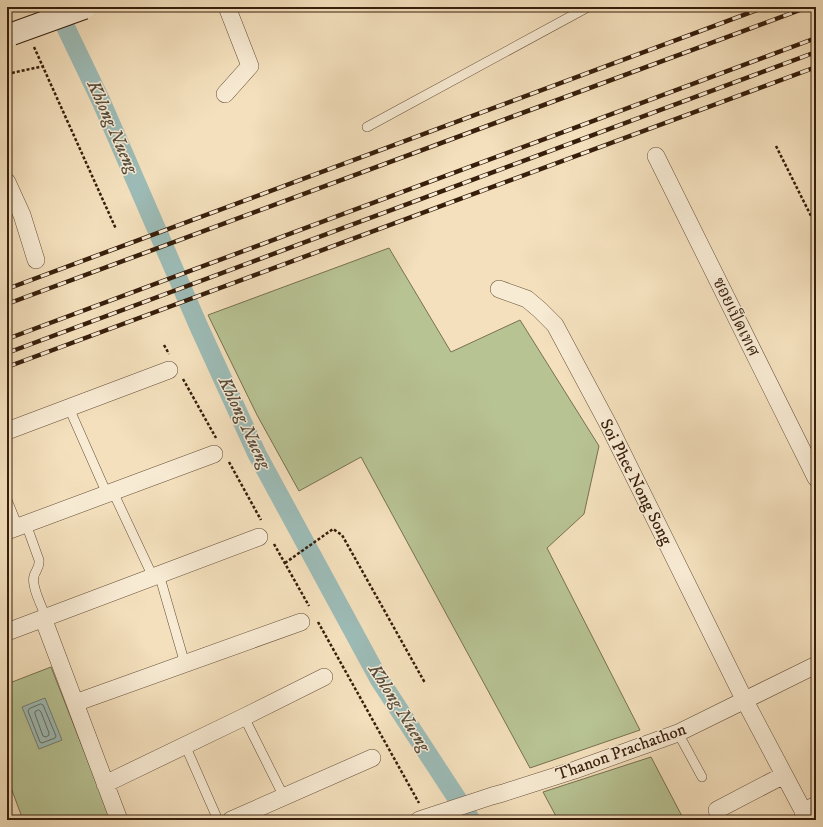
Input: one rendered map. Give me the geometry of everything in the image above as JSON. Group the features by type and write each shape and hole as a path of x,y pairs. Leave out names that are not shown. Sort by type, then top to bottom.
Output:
{"main road":[{"path":"22,38 84,8"}],"street":[{"path":"225,94 250,66 227,7"},
{"name":"ซอยเป็ดเทศ","path":"656,156 816,478"},
{"path":"7,182 22,215 36,260"},
{"name":"Soi Phee Nong Song","path":"499,288 528,299 555,325 608,424 784,775 809,812"},
{"path":"7,431 173,367"},
{"path":"17,528 220,452"},
{"path":"7,632 265,534"},
{"path":"44,617 119,820"},
{"path":"75,703 310,618"},
{"name":"Thanon Prachathon","path":"421,815 503,793 575,770 678,733 746,701 816,665"},
{"path":"106,784 244,717 324,676"},
{"path":"231,820 372,758"},
{"path":"717,810 784,775"}],"lane":[{"path":"367,127 588,7"},
{"path":"69,408 110,493 156,575 185,664"},
{"path":"7,500 17,528 39,560 39,565 34,576 36,590 44,617"},
{"path":"244,717 284,797"},
{"path":"678,733 702,777"},
{"path":"186,745 218,820"}],"path":[{"path":"22,38 44,66 116,229"},
{"path":"7,74 44,66"},
{"path":"776,146 816,226"},
{"path":"164,345 173,367 265,534 286,562 310,618 420,802 421,815"},
{"path":"286,562 332,529 342,535 425,683"}],"green space":[{"path":"389,248 451,352 520,320 599,446 584,514 547,548 640,730 530,768 361,457 299,491 257,415 208,315"},
{"path":"51,667 111,820 23,820 7,777 7,684"},
{"path":"651,757 684,820 558,820 543,792"}],"water":[{"path":"45,698 62,740 39,749 22,707"}],"waterway":[{"name":"Khlong Nueng","path":"56,7 101,101 199,327 257,454 379,679 471,820"}],"railway":[{"path":"7,289 765,7"},
{"path":"7,304 808,7"},
{"path":"7,339 816,38"},
{"path":"7,353 816,52"},
{"path":"7,367 816,67"}]}
